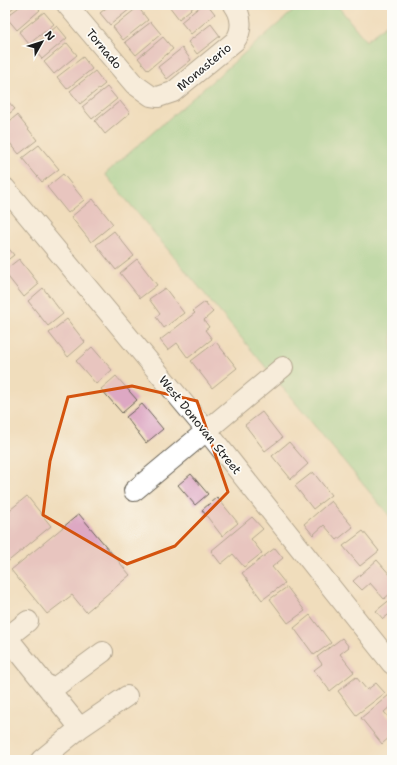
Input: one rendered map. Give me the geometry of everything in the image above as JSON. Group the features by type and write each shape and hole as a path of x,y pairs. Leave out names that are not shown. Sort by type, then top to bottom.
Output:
{"street":[{"name":"Tornado","path":"67,5 134,84 143,92"},
{"name":"Monasterio","path":"143,92 158,98 173,92 235,41 238,37 241,19 236,8"},
{"name":"West Donovan Street","path":"5,188 206,430 392,664"},
{"path":"134,490 283,367"},
{"path":"28,621 6,638 80,728"},
{"path":"50,691 103,652"},
{"path":"41,760 80,728 127,696"}],"highlighted area":[{"path":"132,386 197,401 228,492 175,546 127,564 43,515 50,461 68,397"}],"green space":[{"path":"300,5 337,5 366,41 392,20 392,519 105,174"}],"building":[{"path":"5,5 17,5 5,14"},
{"path":"22,5 36,5 40,10 17,30 6,17"},
{"path":"110,5 135,5 110,25 100,13"},
{"path":"196,5 179,19 169,6"},
{"path":"202,5 208,5 215,14 191,34 181,22"},
{"path":"138,7 148,20 123,40 113,27"},
{"path":"44,12 54,24 29,44 19,32"},
{"path":"151,22 161,34 136,55 125,42"},
{"path":"211,24 220,36 197,54 188,42"},
{"path":"57,26 67,38 42,59 32,47"},
{"path":"163,37 173,49 148,70 138,58"},
{"path":"67,43 77,55 54,74 44,62"},
{"path":"182,48 191,60 167,79 158,67"},
{"path":"83,57 92,69 67,89 57,77"},
{"path":"95,71 105,84 80,104 70,91"},
{"path":"107,87 117,99 92,119 82,107"},
{"path":"5,98 15,109 5,117"},
{"path":"120,101 130,113 105,134 95,121"},
{"path":"17,115 37,140 19,154 5,137 5,125"},
{"path":"39,145 59,169 42,182 22,158"},
{"path":"63,174 84,200 68,213 47,187"},
{"path":"93,199 113,224 91,242 71,217"},
{"path":"114,231 134,256 116,270 96,245"},
{"path":"5,244 14,255 5,262"},
{"path":"19,259 39,284 24,297 5,273 5,270"},
{"path":"137,259 157,285 140,298 120,273"},
{"path":"43,288 63,314 48,326 28,301"},
{"path":"165,288 184,313 164,328 156,317 160,314 149,299"},
{"path":"205,302 213,312 204,320 209,327 205,330 212,339 188,358 177,343 168,350 160,340 195,313 193,311"},
{"path":"67,319 85,342 68,357 49,333"},
{"path":"216,342 237,368 212,388 191,361"},
{"path":"92,347 112,370 96,384 76,361"},
{"path":"116,376 137,400 122,413 101,389"},
{"path":"142,404 163,429 146,443 126,417"},
{"path":"262,412 282,438 265,451 245,425"},
{"path":"289,442 308,464 291,479 272,456"},
{"path":"313,472 331,495 313,509 295,486"},
{"path":"191,474 208,494 195,505 178,485"},
{"path":"27,496 51,526 5,564 5,514"},
{"path":"217,497 238,523 222,536 202,510"},
{"path":"331,501 353,527 337,540 324,525 313,535 304,524"},
{"path":"79,514 130,575 86,612 72,595 47,614 11,570"},
{"path":"252,517 263,529 251,539 262,553 244,567 233,554 221,564 211,551"},
{"path":"363,531 379,551 360,566 343,546"},
{"path":"275,548 283,558 272,567 285,583 262,600 242,573"},
{"path":"377,560 392,577 392,592 384,599 370,583 362,590 353,581"},
{"path":"287,587 305,611 288,623 270,599"},
{"path":"392,598 392,612 383,619 376,611"},
{"path":"310,615 331,643 314,655 294,628"},
{"path":"342,638 349,647 340,654 354,672 330,691 314,670 322,664 317,657"},
{"path":"356,677 367,690 376,683 385,693 356,715 338,691"},
{"path":"389,695 392,698 392,705 384,712 392,721 392,735 382,744 361,718"}]}
